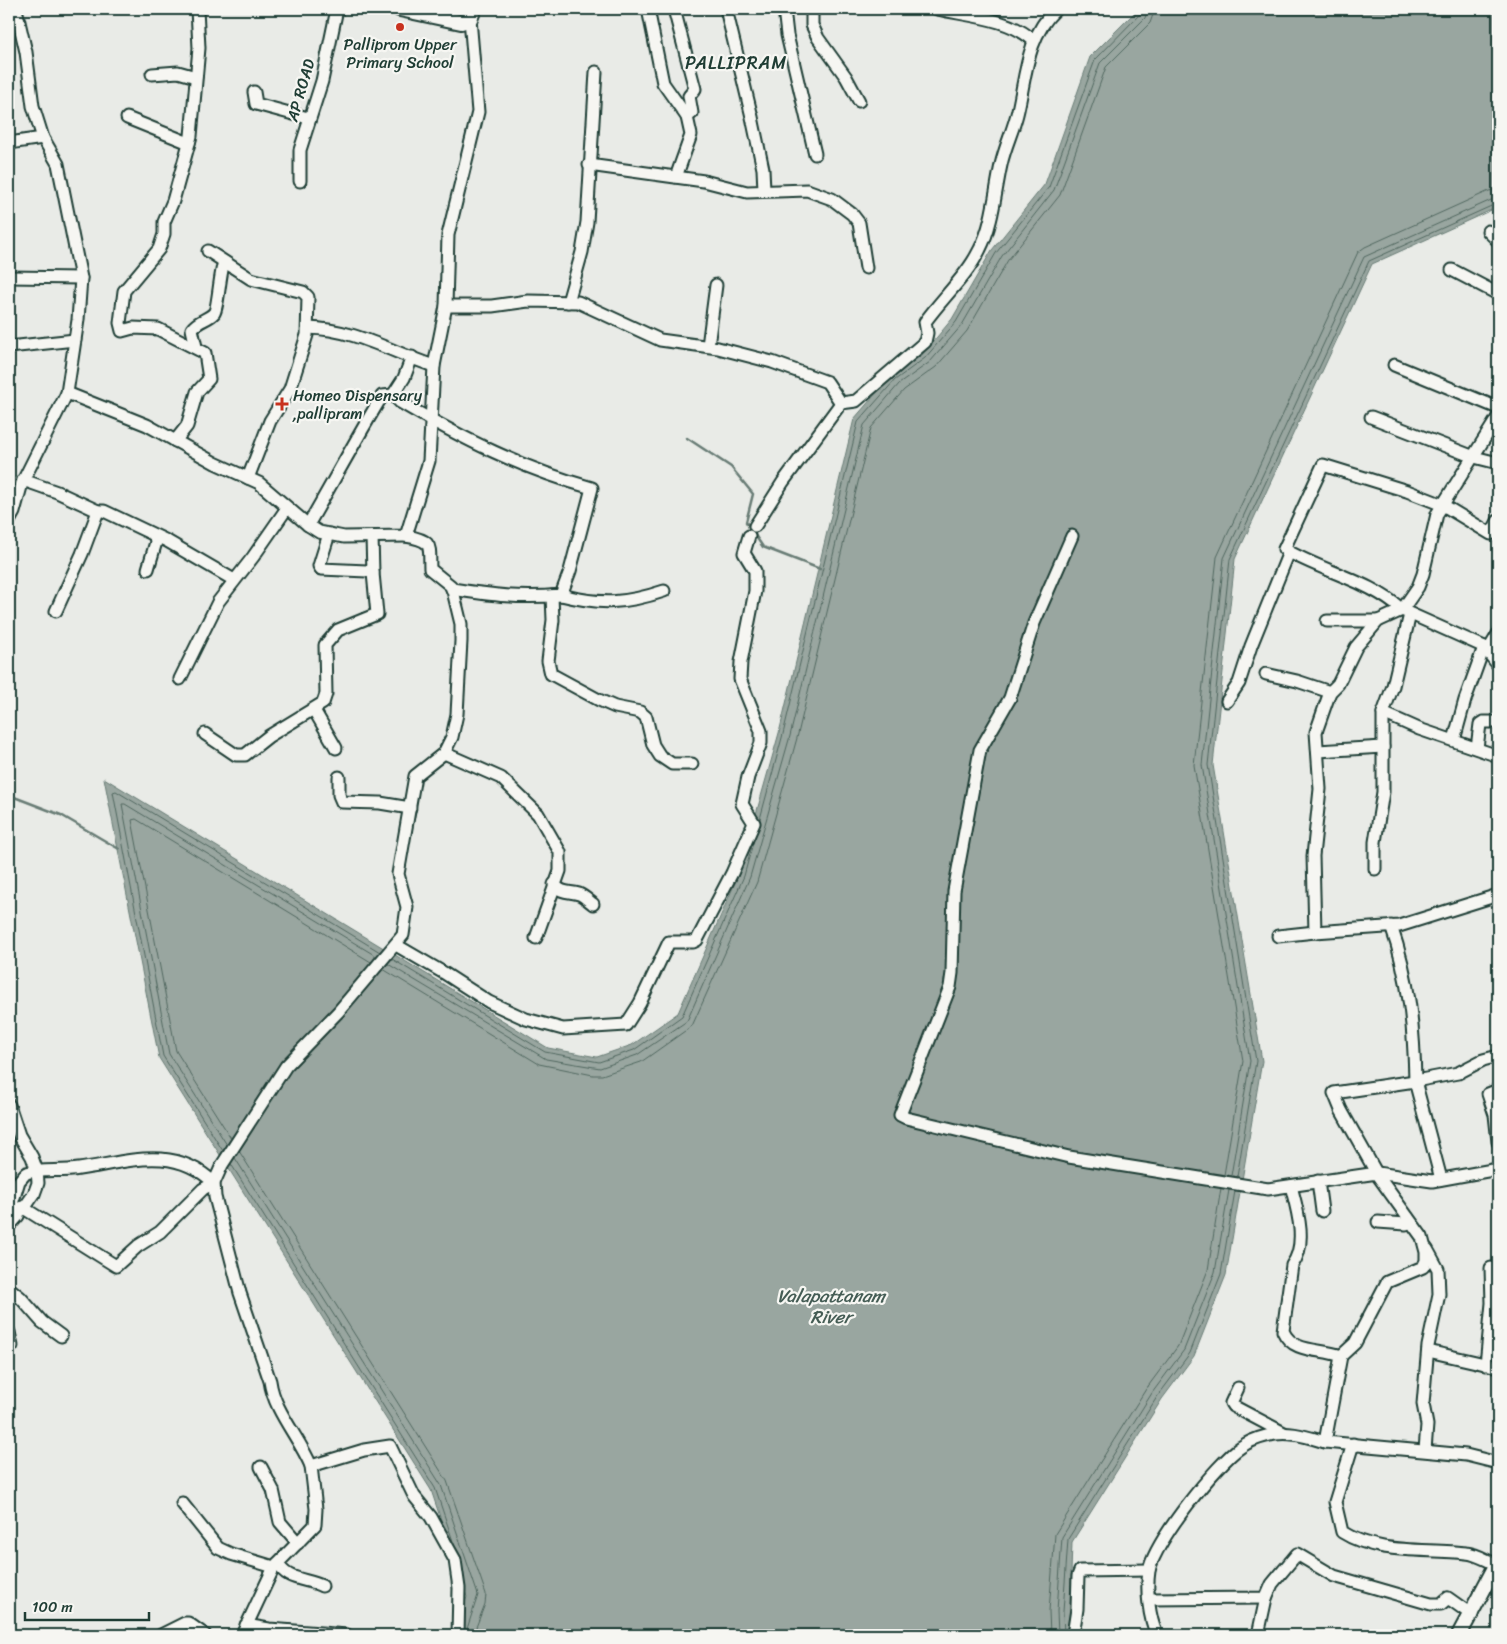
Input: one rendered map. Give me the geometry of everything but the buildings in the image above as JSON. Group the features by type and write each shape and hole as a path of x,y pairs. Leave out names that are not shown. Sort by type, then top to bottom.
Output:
{"main road":[{"path":"400,9 460,22 472,14"},
{"path":"1459,1635 1472,1615 1498,1564"}],"street":[{"path":"9,521 14,512 23,480 67,393 75,340 81,278 58,164 43,138 33,106 26,52 16,9"},
{"path":"175,441 187,426 196,392 209,379 205,353 158,329 133,328 122,330 120,323 124,291 159,248 164,234 164,222 172,202 188,142 196,77 199,26 197,9"},
{"name":"AP ROAD","path":"300,181 300,150 308,118 322,81 337,9"},
{"path":"648,9 663,84 687,117 691,135 676,177"},
{"path":"674,9 695,89 689,96 692,113 687,117"},
{"path":"726,9 752,116 762,168 764,190"},
{"path":"784,9 787,35 815,154"},
{"path":"812,9 812,25 818,38 846,77 859,101"},
{"path":"937,9 1005,24 1026,34 1034,41"},
{"path":"396,945 444,972 489,1002 526,1019 563,1029 626,1025 640,1003 669,942 693,942 697,940 732,873 754,823 742,804 748,777 761,743 761,730 740,679 741,662 755,591 755,571 744,554 752,531 783,482 841,403 856,401 925,342 927,333 925,322 980,249 988,228 1002,162 1010,143 1018,112 1024,70 1034,41 1056,9"},
{"path":"406,536 429,461 434,366 446,306 448,236 478,112 472,14"},
{"path":"152,74 178,72 196,77"},
{"path":"568,302 582,252 587,222 596,72"},
{"path":"254,92 256,104 308,118"},
{"path":"127,118 188,142"},
{"path":"9,143 43,138"},
{"path":"589,165 704,181 747,192 807,190 832,199 852,214 859,223 866,268"},
{"path":"1488,230 1498,241"},
{"path":"208,251 252,279 307,294 308,328 290,389 270,421 248,478"},
{"path":"196,347 192,329 198,321 213,314 216,309 224,262"},
{"path":"1452,270 1498,294"},
{"path":"9,278 81,278"},
{"path":"708,346 716,285"},
{"path":"446,306 492,306 528,301 578,302 660,340 708,346 772,362 827,382 841,403"},
{"path":"308,328 324,328 364,337 434,366"},
{"path":"9,347 75,340"},
{"path":"393,395 404,378 412,357"},
{"path":"1394,365 1498,408"},
{"path":"67,393 147,425 215,464 258,483 308,525 329,534 344,537 406,536 419,538 428,543 432,550 430,569 452,589 490,596 557,595 588,602 636,600 664,591"},
{"path":"393,395 400,402 462,438 479,443 509,460 592,488 573,562 557,595 548,661 551,674 615,707 640,712 646,717 653,745 660,756 672,764 692,764"},
{"path":"308,525 382,396 393,395"},
{"path":"1371,417 1474,457 1498,463"},
{"path":"1375,869 1375,842 1383,792 1384,713 1393,686 1406,612 1423,574 1436,514 1498,417"},
{"path":"1498,521 1495,535 1443,505 1408,490 1323,464 1284,549 1386,596 1406,612 1486,648 1498,665"},
{"path":"23,480 57,492 98,511 104,510 185,550 234,580"},
{"path":"180,679 206,623 234,580 288,508"},
{"path":"56,611 82,554 98,511"},
{"path":"329,534 319,566 321,569 367,571 373,573"},
{"path":"148,569 156,542 155,536"},
{"path":"1072,536 1034,623 1010,698 980,750 954,891 950,987 900,1115 986,1139 1070,1157 1268,1189 1377,1173 1414,1180 1441,1179 1498,1169"},
{"path":"206,734 236,754 245,755 269,736 323,703 326,694 325,645 338,630 376,614 372,537"},
{"path":"1227,701 1239,683 1251,646 1289,552"},
{"path":"347,1635 268,1629 244,1630 276,1565 315,1525 316,1509 310,1466 302,1445 271,1392 270,1381 235,1276 215,1197 214,1183 222,1165 286,1066 338,1012 403,935 407,907 398,874 416,776 444,753 452,737 457,714 461,641 459,615 452,589"},
{"path":"1327,621 1378,621 1406,612"},
{"path":"1315,932 1313,856 1320,789 1316,732 1330,692 1338,684 1356,647 1378,621"},
{"path":"1454,740 1465,700 1486,648 1498,634"},
{"path":"1266,674 1313,685 1330,692"},
{"path":"314,710 336,748"},
{"path":"1384,713 1419,729 1498,756"},
{"path":"1477,748 1480,724 1483,722 1498,722"},
{"path":"1318,751 1383,747"},
{"path":"444,753 501,778 538,814 560,852 560,871 536,938"},
{"path":"340,777 339,795 342,802 380,802 410,808"},
{"path":"554,884 559,890 570,894 580,894 593,904"},
{"path":"1278,936 1391,926 1498,895"},
{"path":"1391,926 1406,976 1413,1020 1416,1081 1441,1179"},
{"path":"1325,1442 1341,1356 1355,1343 1387,1282 1423,1267 1426,1261 1422,1237 1377,1173 1341,1110 1334,1093 1443,1078 1498,1056"},
{"path":"1498,1090 1488,1094 1495,1115 1498,1142"},
{"path":"10,1111 19,1135 32,1157 37,1171 38,1183 34,1194 16,1205"},
{"path":"9,1226 18,1216 16,1205 22,1176 37,1171 78,1170 142,1159 173,1159 202,1171 214,1183"},
{"path":"1318,1181 1322,1211"},
{"path":"16,1205 116,1266 138,1246 160,1232 203,1189 214,1183"},
{"path":"1292,1186 1300,1228 1297,1258 1292,1264 1283,1331 1288,1341 1297,1346 1341,1356"},
{"path":"1378,1222 1401,1225 1406,1224 1408,1218"},
{"path":"1425,1247 1431,1255 1439,1277 1437,1308 1428,1351 1423,1404 1427,1425 1425,1450"},
{"path":"1486,1365 1492,1303 1492,1268"},
{"path":"9,1288 20,1297 42,1322 61,1336"},
{"path":"9,1332 12,1346"},
{"path":"1428,1351 1498,1367"},
{"path":"1238,1388 1231,1403 1233,1406 1284,1433 1325,1442 1466,1455 1498,1463"},
{"path":"1157,1635 1149,1599 1149,1570 1160,1545 1182,1512 1224,1462 1241,1447 1251,1442 1284,1433"},
{"path":"1353,1444 1335,1502 1342,1532 1352,1538 1375,1544 1414,1551 1467,1553 1498,1564"},
{"path":"310,1466 364,1450 390,1446 414,1496 431,1516 455,1560 459,1588 458,1635"},
{"path":"261,1467 273,1490 280,1522 298,1543"},
{"path":"182,1503 218,1548 231,1554 276,1565 289,1577 307,1580 322,1586"},
{"path":"1258,1635 1266,1598 1272,1584 1297,1554 1334,1576 1431,1604 1441,1604 1448,1598 1472,1615"},
{"path":"1073,1635 1080,1571 1149,1570"},
{"path":"1149,1599 1266,1598"},
{"path":"161,1635 188,1623 204,1635"}],"water":[{"name":"Valapattanam River","path":"1138,9 1498,9 1498,207 1372,264 1235,559 1213,765 1262,1061 1226,1275 1194,1356 1162,1399 1072,1542 1069,1635 453,1635 467,1597 431,1490 159,1058 104,778 548,1048 597,1057 632,1045 678,1013 739,874 779,733 854,419 891,376 922,355 952,319 992,250 1045,184 1090,57"}],"waterway":[{"path":"687,438 731,467 753,494 746,522 763,547 820,569"},
{"path":"9,795 61,815 119,849"}],"place":[{"name":"Palliprom Upper Primary School","path":"400,27"},
{"name":"Homeo Dispensary ,pallipram","path":"282,404"}],"district":[{"name":"PALLIPRAM","path":"736,63"}]}
